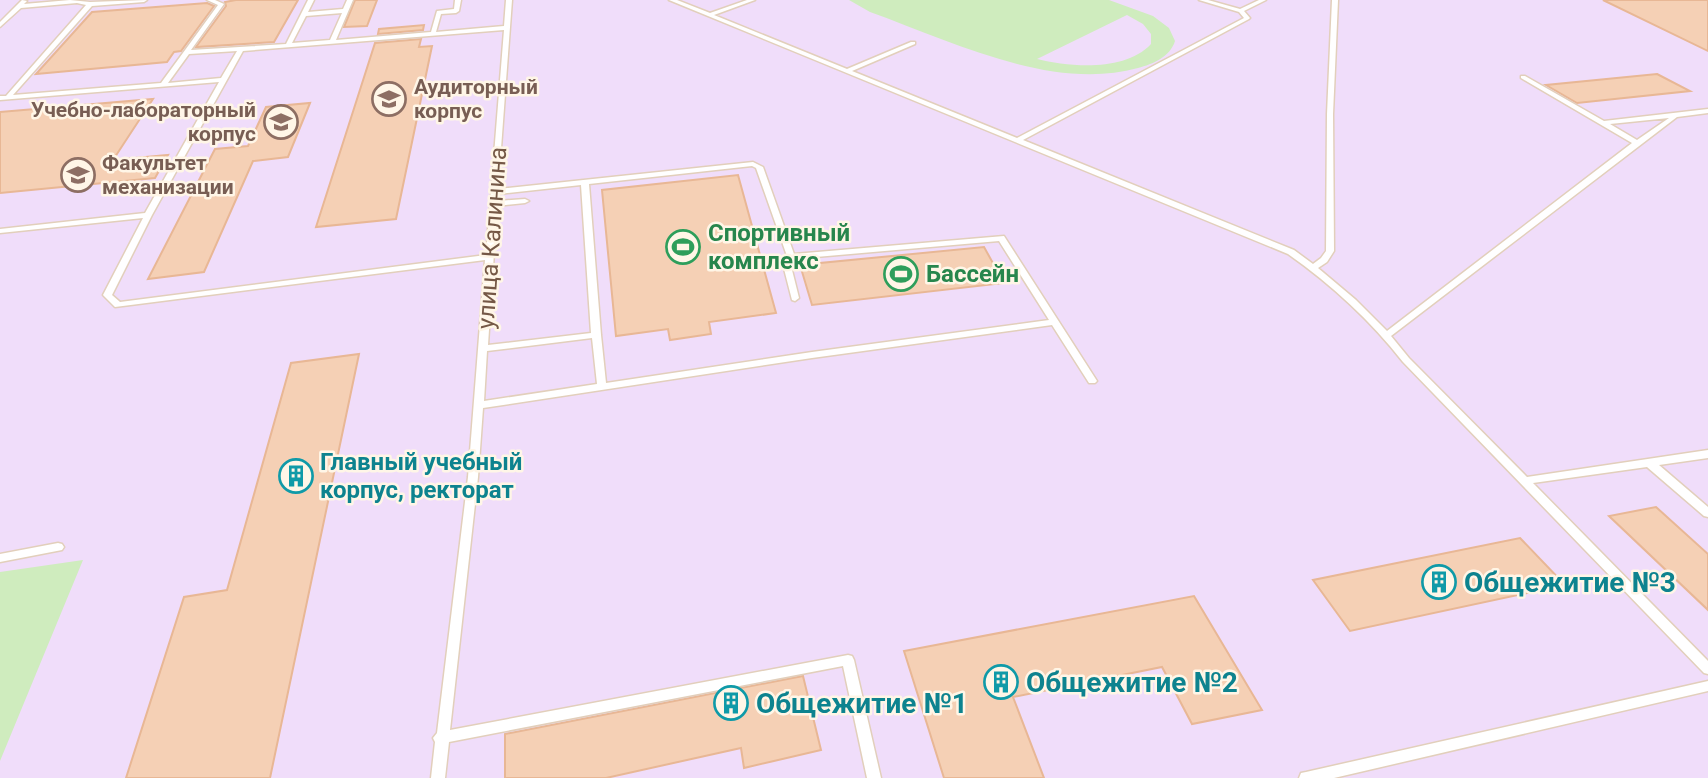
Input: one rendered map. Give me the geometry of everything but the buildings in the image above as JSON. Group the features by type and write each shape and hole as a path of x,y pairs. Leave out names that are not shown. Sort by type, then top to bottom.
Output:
{"lane":[{"path":"0,26 25,0"},
{"path":"19,6 77,1 90,4 144,0"},
{"path":"162,86 221,5 210,0"},
{"path":"288,45 311,0"},
{"path":"332,42 350,0"},
{"path":"433,34 439,12 456,10 458,0"},
{"name":"улица Калинина","path":"438,778 440,738 473,477 485,348 489,257 509,0"},
{"path":"672,0 1292,252 1313,267 1387,335 1406,360 1708,669"},
{"path":"709,15 752,0"},
{"path":"1017,141 1247,18 1241,11 1202,0"},
{"path":"1241,11 1263,0"},
{"path":"1313,267 1324,260 1329,251 1330,114 1335,0"},
{"path":"4,98 90,4"},
{"path":"304,14 345,11"},
{"path":"187,52 506,28"},
{"path":"847,71 913,43"},
{"path":"241,48 148,215 107,295 118,305 489,257"},
{"path":"1523,77 1637,143"},
{"path":"4,98 224,80"},
{"path":"1604,123 1708,111"},
{"path":"1387,335 1676,115"},
{"path":"495,192 756,165 760,167 791,257"},
{"path":"585,182 602,386"},
{"path":"494,204 525,201"},
{"path":"0,231 148,215"},
{"path":"795,298 785,267 786,261 791,257 1001,237 1092,382"},
{"path":"479,405 1055,322"},
{"path":"485,348 596,335"},
{"path":"1524,481 1708,454"},
{"path":"1651,464 1708,513"},
{"path":"0,558 58,547"},
{"path":"440,738 848,660 874,778"},
{"path":"1306,778 1708,686"}],"shaded area":[{"path":"0,0 1708,0 1708,778 0,778"}],"green space":[{"path":"849,0 1109,0 1153,16 1169,28 1175,41 1165,56 1138,68 1105,74 1071,73 1002,60 870,12","holes":["1127,15 1143,24 1151,34 1151,44 1127,59 1097,65 1065,64 1037,59"]},
{"path":"83,560 0,761 0,572"}],"place":[{"name":"Аудиторный корпус","path":"389,99"},
{"name":"Учебно-лабораторный корпус","path":"281,122"},
{"name":"Факультет механизации","path":"78,175"},
{"name":"Спортивный комплекс","path":"683,247"},
{"name":"Бассейн","path":"901,274"},
{"name":"Главный учебный корпус, ректорат","path":"296,476"},
{"name":"Общежитие №3","path":"1439,582"},
{"name":"Общежитие №2","path":"1001,682"},
{"name":"Общежитие №1","path":"731,703"}]}
